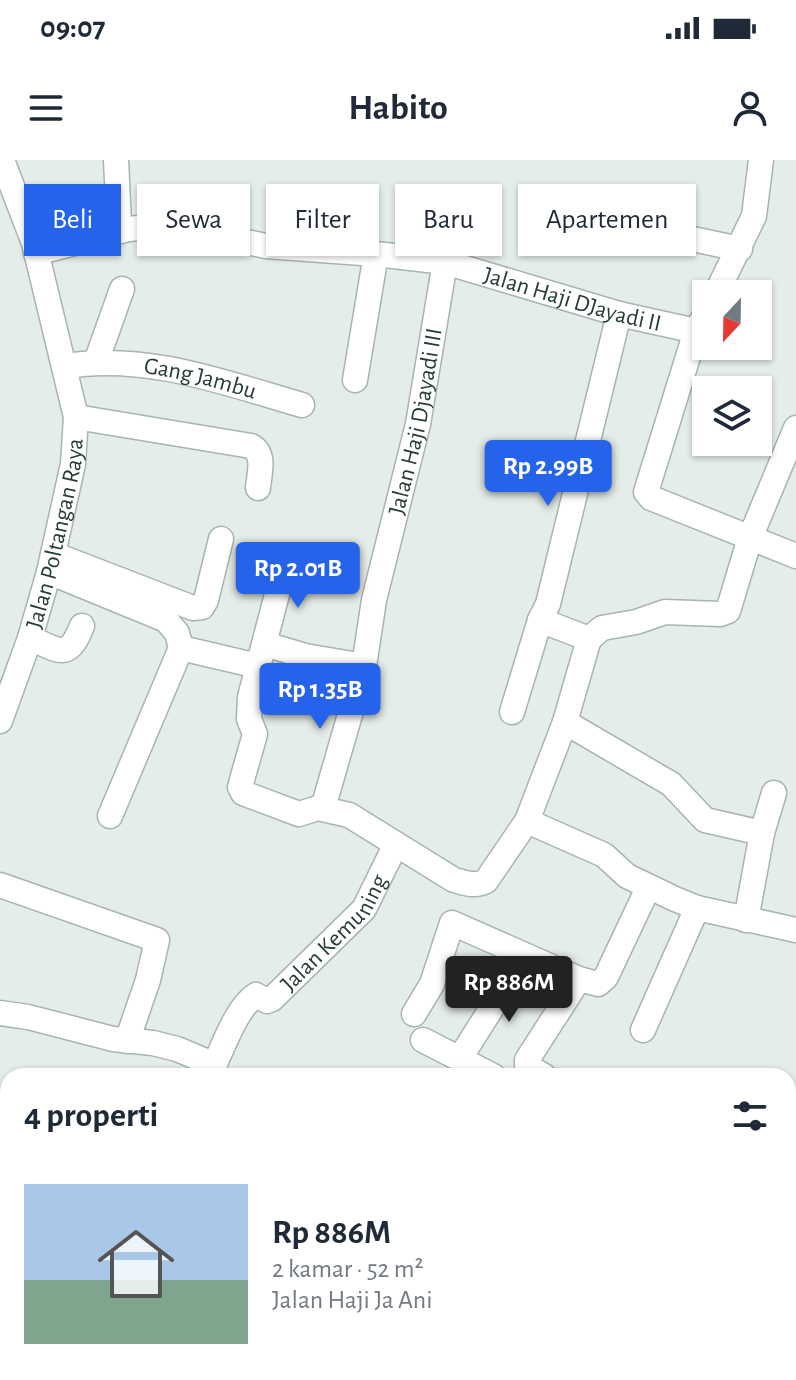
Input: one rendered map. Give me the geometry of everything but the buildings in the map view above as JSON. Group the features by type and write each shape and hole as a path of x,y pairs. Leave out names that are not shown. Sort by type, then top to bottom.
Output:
{"street":[{"name":"Jalan Poltangan Raya","path":"2,160 24,219"},
{"path":"116,160 117,184"},
{"path":"723,280 754,216 761,160"},
{"name":"Jalan Haji DJayadi II","path":"121,231 165,225 266,246"},
{"path":"696,240 740,249"},
{"name":"Jalan Haji DJayadi II","path":"379,254 445,262 619,314 692,321"},
{"name":"Jalan Poltangan Raya","path":"0,721 30,638 73,464 76,417 37,256"},
{"path":"355,380 376,256"},
{"name":"Jalan Haji Djayadi III","path":"323,808 364,666 374,600 418,424 445,262"},
{"path":"96,362 122,289"},
{"path":"512,712 540,620 548,604 619,314"},
{"path":"692,350 646,492 648,496 796,556"},
{"name":"Gang Jambu","path":"66,366 96,362 165,367 302,405"},
{"path":"76,417 251,446 260,455 258,488"},
{"path":"285,564 250,697 249,719 255,734 240,787 249,796 299,814 323,808 349,815 454,880 482,884 527,821 565,722 589,639 602,628 636,622 665,612 725,613 730,607 750,538 796,428"},
{"path":"51,563 193,608 202,607 221,539"},
{"path":"51,563 166,620 173,625 181,648 110,816"},
{"path":"540,620 589,639"},
{"path":"30,638 64,650 71,649 82,626"},
{"path":"181,648 305,656 364,666"},
{"path":"565,722 671,784 705,820 762,833"},
{"path":"746,920 762,833 774,793"},
{"path":"527,821 604,855 627,876 648,888 697,908 796,930"},
{"name":"Jalan Kemuning","path":"213,1068 251,997 256,995 270,1001 364,909 396,844"},
{"path":"0,885 157,940 152,967 127,1041"},
{"path":"414,1014 432,984 452,923 579,979 598,984 603,982 648,888"},
{"path":"643,1030 697,908"},
{"path":"473,1068 519,965"},
{"path":"530,1068 527,1060 579,979"},
{"path":"0,1013 177,1049 209,1068"},
{"path":"423,1040 471,1068"}]}
